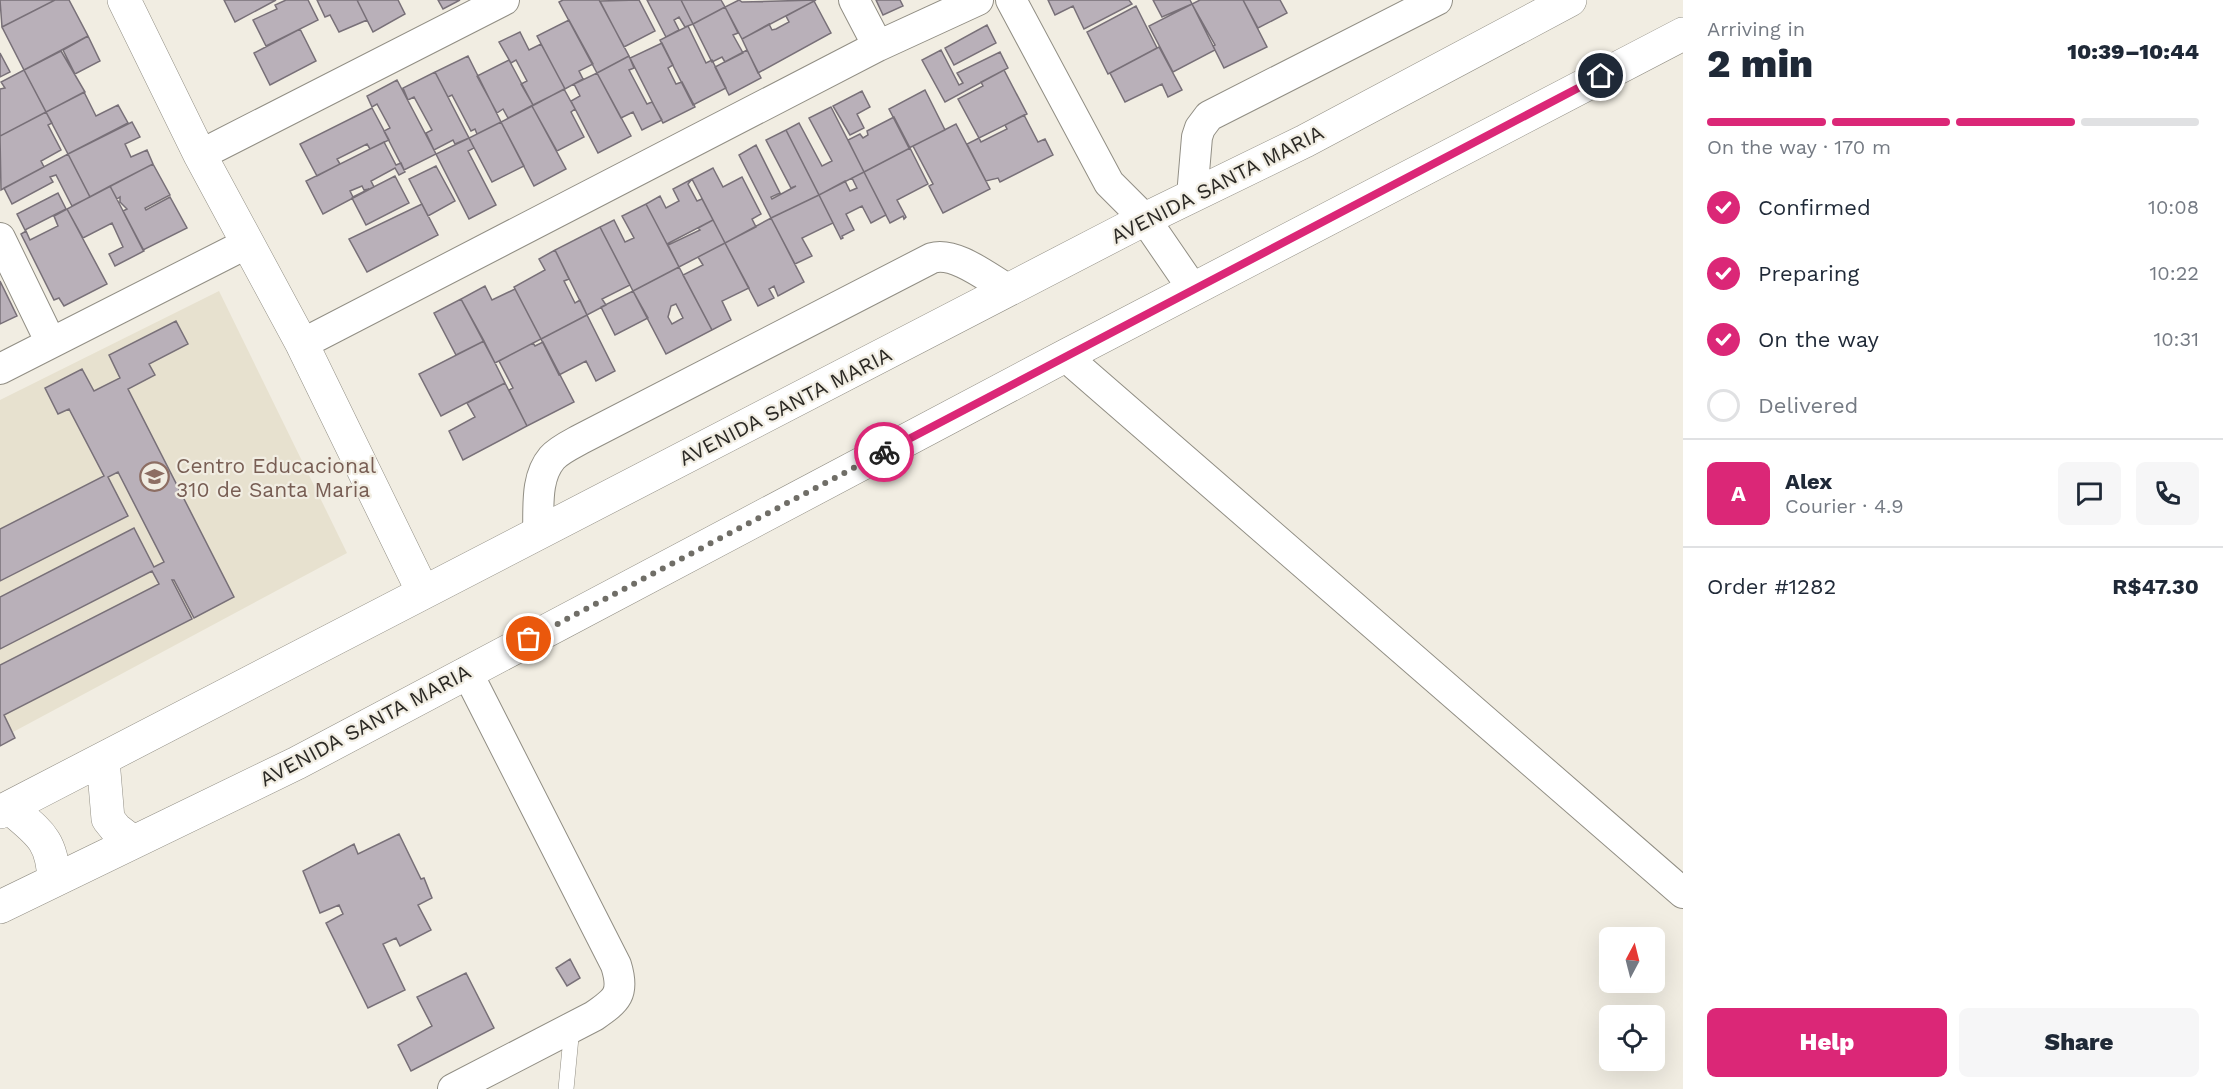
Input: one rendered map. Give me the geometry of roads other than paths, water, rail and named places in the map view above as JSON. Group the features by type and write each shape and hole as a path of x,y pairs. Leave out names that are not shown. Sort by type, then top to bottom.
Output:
{"main road":[{"path":"124,0 246,244 302,344 423,592"},
{"name":"AVENIDA SANTA MARIA","path":"5,810 1145,219 1305,141 1558,2"},
{"name":"AVENIDA SANTA MARIA","path":"0,907 297,763 1065,356 1683,34"},
{"path":"103,760 108,819 116,829 133,842"},
{"path":"5,810 46,842 52,853 54,880"}],"street":[{"path":"200,155 504,0"},
{"path":"854,0 878,46"},
{"path":"302,344 878,46 978,0"},
{"path":"1011,0 1108,183 1145,219 1193,289"},
{"path":"1192,196 1197,137 1200,128 1209,116 1437,0"},
{"path":"0,238 51,343"},
{"path":"0,369 246,244"},
{"path":"538,533 540,486 543,473 553,457 591,433 932,258 939,256 953,258 1009,290"},
{"path":"1065,356 1683,893"},
{"path":"453,1089 613,1003 621,982 616,965 467,672"}],"lane":[{"path":"566,1089 572,1027"}],"place":[{"name":"Centro Educacional 310 de Santa Maria","path":"155,477"}]}
